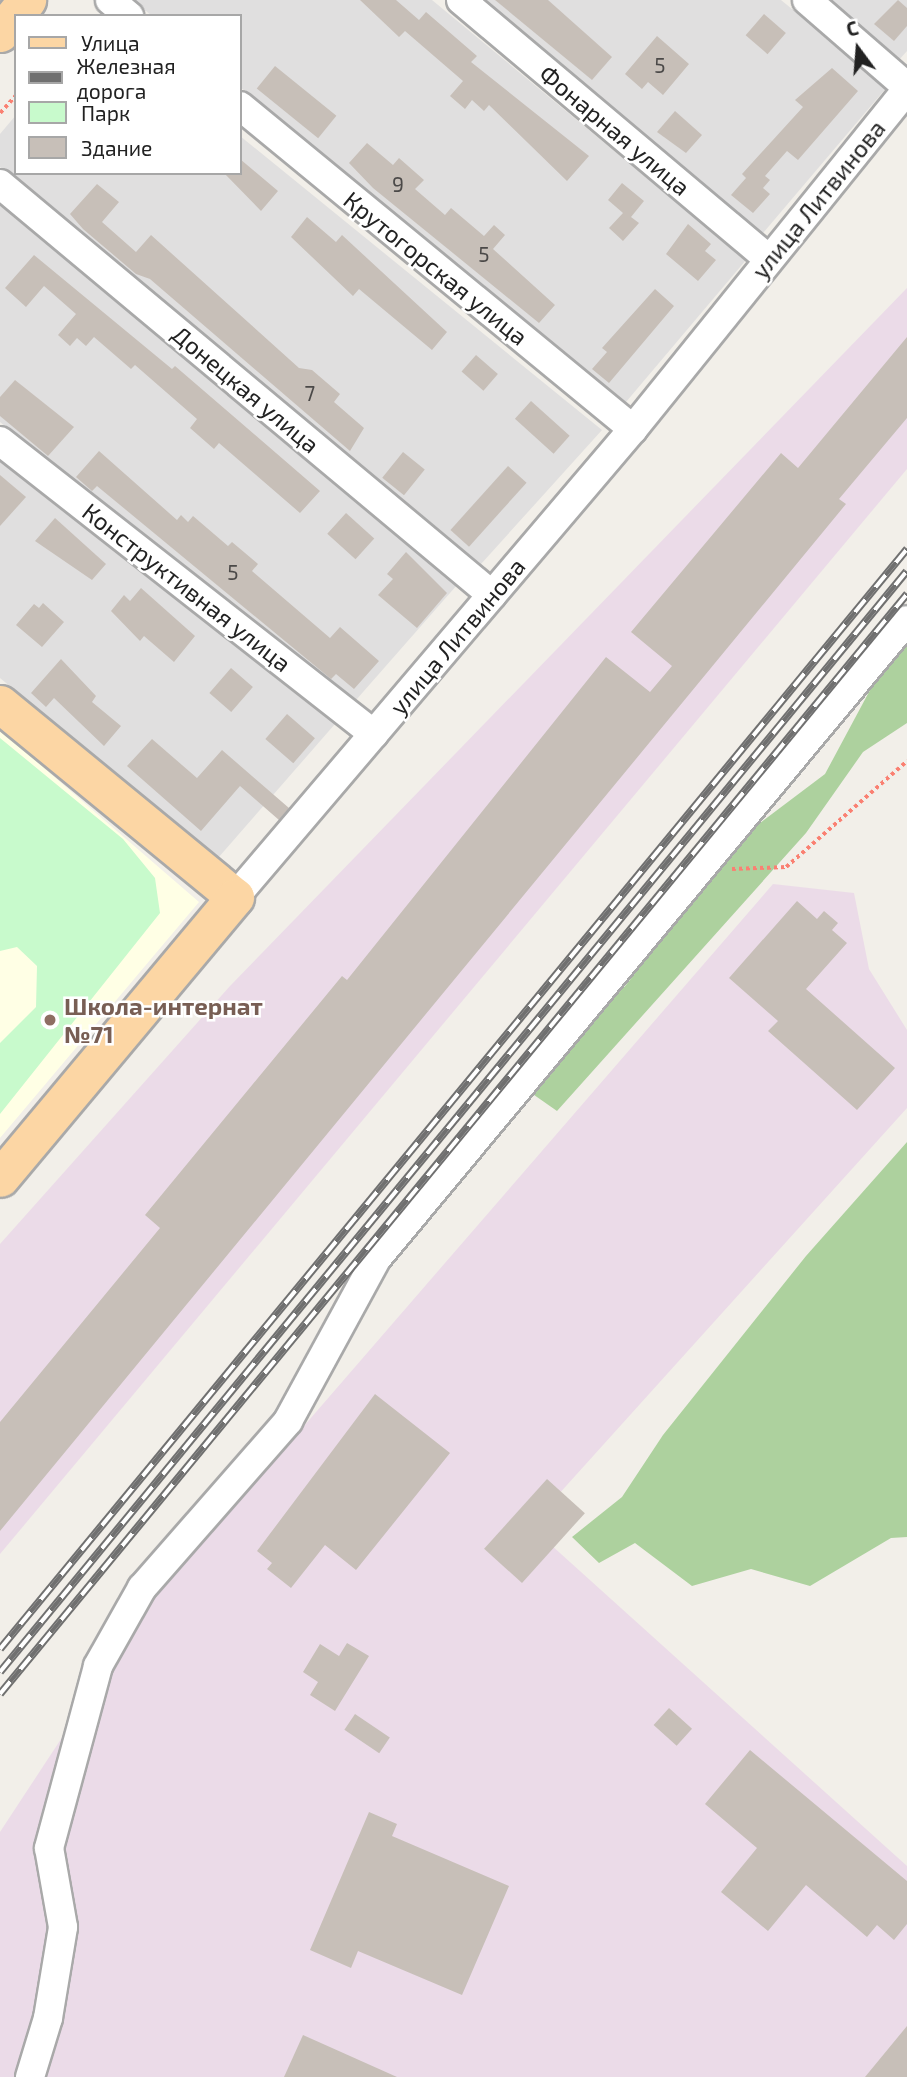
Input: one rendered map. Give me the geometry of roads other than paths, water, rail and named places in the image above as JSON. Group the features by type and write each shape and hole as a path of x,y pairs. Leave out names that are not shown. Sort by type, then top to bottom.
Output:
{"main road":[{"path":"0,704 235,897"},
{"name":"улица Литвинова","path":"0,1178 235,897"}],"street":[{"path":"110,0 127,14"},
{"name":"Фонарная улица","path":"461,0 769,259"},
{"path":"807,0 907,88"},
{"name":"улица Литвинова","path":"235,897 633,429 907,88"},
{"name":"Крутогорская улица","path":"242,108 633,429"},
{"name":"Донецкая улица","path":"0,184 492,595"},
{"name":"Конструктивная улица","path":"0,440 374,734"},
{"path":"30,2077 48,2018 63,1927 49,1848 97,1666 142,1588 288,1421 377,1258 907,620"}],"railway":[{"path":"0,1649 907,549"},
{"path":"0,1672 907,571"},
{"path":"0,1694 907,594"}],"place":[{"name":"Школа-интернат №71","path":"50,1020"}]}
